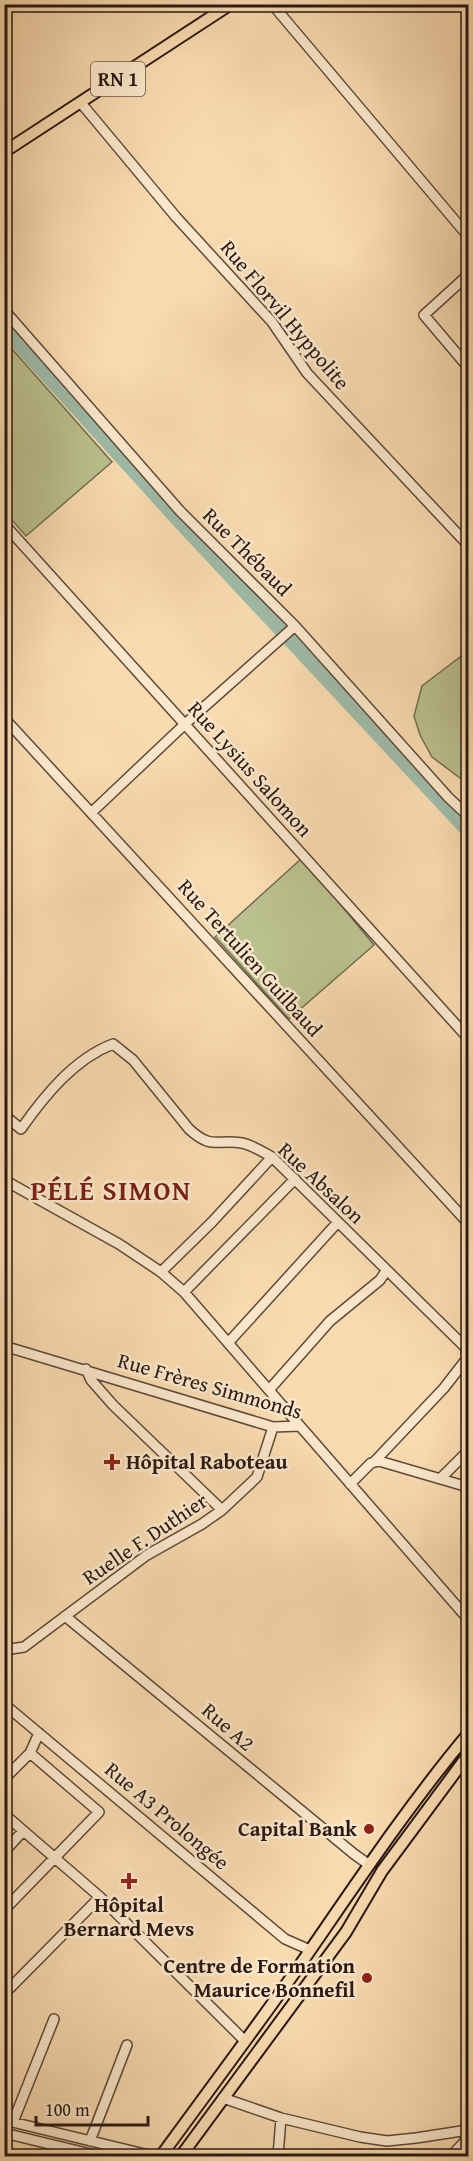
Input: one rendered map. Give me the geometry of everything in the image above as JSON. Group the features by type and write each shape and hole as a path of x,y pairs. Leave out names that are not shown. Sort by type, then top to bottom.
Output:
{"main road":[{"name":"RN 1","path":"4,152 231,4"},
{"path":"161,2157 191,2112 310,1950 368,1864 468,1734"},
{"path":"181,2157 346,1932 382,1871 468,1755"},
{"path":"245,2041 259,2051"}],"street":[{"path":"272,4 468,236"},
{"name":"Rue Florvil Hyppolite","path":"81,103 176,217 272,322 307,372 468,545"},
{"path":"468,274 424,315 468,368"},
{"name":"Rue Thébaud","path":"4,310 180,511 467,812"},
{"name":"Rue Lysius Salomon","path":"4,524 468,1038"},
{"path":"91,813 185,724 293,628"},
{"name":"Rue Tertulien Guilbaud","path":"4,718 468,1223"},
{"name":"Rue Absalon","path":"4,1115 21,1129 35,1109 69,1071 101,1048 113,1044 133,1060 198,1138 208,1143 247,1144 273,1157 465,1347 468,1357"},
{"path":"161,1272 273,1157"},
{"path":"184,1292 295,1179"},
{"path":"4,1180 119,1244 161,1272 184,1292 300,1426"},
{"path":"228,1343 338,1221"},
{"path":"268,1390 330,1321 380,1280 386,1271"},
{"name":"Rue Frères Simmonds","path":"4,1346 273,1427 300,1426 468,1618"},
{"path":"350,1484 444,1388 468,1357"},
{"path":"86,1369 91,1380 113,1405 222,1510"},
{"name":"Ruelle F. Duthier","path":"4,1650 24,1647 147,1556 222,1510 256,1477 273,1427"},
{"path":"441,1478 468,1451"},
{"path":"374,1462 383,1461 468,1487"},
{"name":"Rue A2","path":"65,1616 181,1710 232,1756 368,1864"},
{"name":"Rue A3 Prolongée","path":"4,1704 285,1939 310,1950"},
{"path":"4,1779 30,1753 39,1733"},
{"path":"4,1910 99,1812 30,1753"},
{"path":"4,1814 100,1897 245,2041"},
{"path":"4,1852 23,1831"},
{"path":"4,1994 100,1897"},
{"path":"54,2019 9,2121 153,2157"},
{"path":"90,2141 127,2045"},
{"path":"223,2098 281,2118 360,2137 387,2141 468,2130"},
{"path":"278,2157 281,2118"},
{"path":"4,2133 99,2157"},
{"path":"451,2157 468,2138"}],"green space":[{"path":"4,340 112,462 26,536 5,512"},
{"path":"468,651 468,777 460,778 432,757 420,735 414,716 422,686"},
{"path":"302,858 374,945 289,1019 215,937"}],"waterway":[{"path":"4,328 178,520 468,831"}],"place":[{"name":"Hôpital Raboteau","path":"112,1462"},
{"name":"Capital Bank","path":"369,1829"},
{"name":"Hôpital Bernard Mevs","path":"129,1881"},
{"name":"Centre de Formation Maurice Bonnefil","path":"367,1978"}],"district":[{"name":"PÉLÉ SIMON","path":"111,1191"}]}
